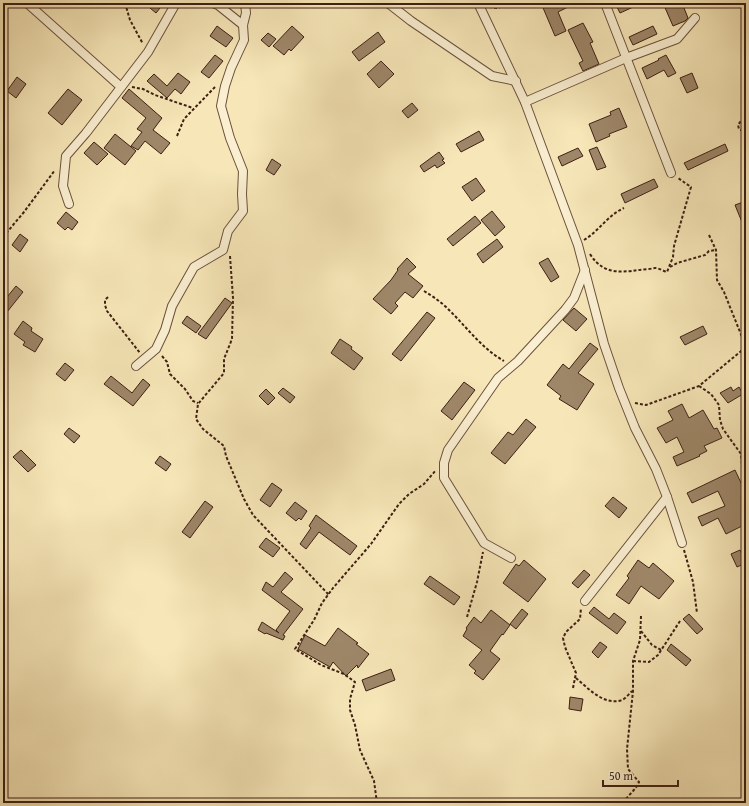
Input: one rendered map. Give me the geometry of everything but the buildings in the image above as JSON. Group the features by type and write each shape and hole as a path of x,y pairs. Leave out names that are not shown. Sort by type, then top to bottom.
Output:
{"street":[{"path":"27,3 121,87"},
{"path":"69,204 63,186 66,156 86,133 148,52 176,3"},
{"path":"213,3 218,5 243,25"},
{"path":"136,366 156,349 165,330 172,306 194,267 223,250 228,231 243,211 243,171 230,138 221,106 225,86 231,68 244,40 243,25 246,13 245,3"},
{"path":"388,3 411,22 492,76 516,81"},
{"path":"605,3 671,173"},
{"path":"479,5 525,102 578,244 604,344 619,388 635,428 656,469 682,543"},
{"path":"525,102 626,58 677,39 695,18"},
{"path":"511,558 484,543 444,478 444,463 448,450 498,378 518,361 565,310 574,298 585,270"},
{"path":"586,600 667,497"}],"path":[{"path":"125,3 130,20 148,52"},
{"path":"479,5 498,8 511,3"},
{"path":"177,136 184,119 210,94 218,84"},
{"path":"121,87 143,89 155,95 194,108"},
{"path":"743,132 739,129 738,124 746,114"},
{"path":"3,237 56,169"},
{"path":"669,268 691,187 671,173"},
{"path":"582,241 595,232 617,211 624,208"},
{"path":"630,402 646,405 699,386 746,347 724,292 717,280 716,250 709,235"},
{"path":"231,249 230,257 233,298 232,339 224,359 224,373 198,404 196,419 203,429 224,446 226,456 244,499 253,515 329,595"},
{"path":"589,252 598,264 606,270 612,272 656,268 667,272 669,268 677,263 705,255 709,251 716,250"},
{"path":"424,291 446,307 478,341 495,356 504,361 518,361"},
{"path":"108,297 105,300 105,305 108,311 144,359"},
{"path":"156,349 167,362 170,374 185,388 193,401 198,404"},
{"path":"699,386 711,394 719,405 720,420 723,429 741,454 742,465 746,473"},
{"path":"377,803 374,781 360,750 355,725 350,710 350,699 355,682 344,674 321,665 295,649 322,604 371,544 399,504 409,494 424,484 444,463"},
{"path":"467,617 477,582 484,543"},
{"path":"682,543 693,582 697,614"},
{"path":"573,688 576,673 565,647 563,638 566,632 580,619 580,610 586,600"},
{"path":"623,803 628,795 635,790 638,782 628,769 627,749 633,691 633,661 640,640 641,616"},
{"path":"633,661 649,662 661,650 680,621"},
{"path":"641,631 652,645 661,650"},
{"path":"576,678 597,695 610,701 624,699 633,691"}]}
